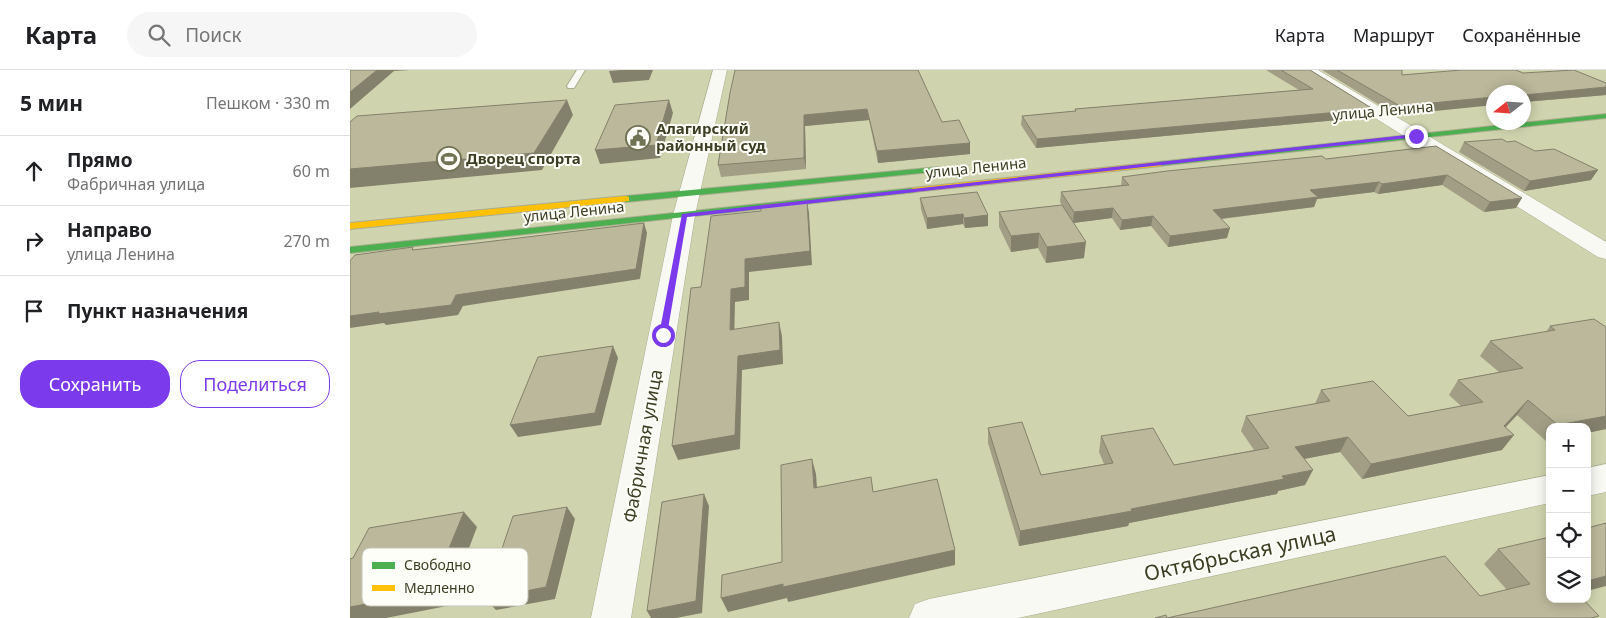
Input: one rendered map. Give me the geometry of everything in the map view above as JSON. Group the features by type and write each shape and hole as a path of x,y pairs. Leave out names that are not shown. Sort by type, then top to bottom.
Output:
{"street":[{"name":"Фабричная улица","path":"611,618 687,204 720,70"},
{"path":"1308,70 1396,124 1416,129 1606,252"},
{"path":"1531,114 1606,109"},
{"name":"улица Ленина","path":"350,226 687,204 1416,129 1606,116"},
{"path":"1474,118 1486,117"},
{"name":"улица Ленина","path":"1377,126 1396,124"},
{"name":"улица Ленина","path":"350,250 954,167"},
{"path":"1591,481 1606,478"},
{"name":"Октябрьская улица","path":"930,618 1546,490"}],"lane":[{"path":"571,86 581,70"}],"building":[{"path":"350,70 377,70 350,92"},
{"path":"735,70 918,70 942,122 959,120 970,143 877,151 867,109 804,115 804,158 718,165"},
{"path":"1281,70 1310,70 1373,109 1037,139 1022,116 1076,111 1075,109 1313,89"},
{"path":"1337,70 1402,70 1402,75 1461,70 1516,70 1523,73 1574,70 1606,83 1606,87 1531,94 1531,85 1486,85 1486,98 1400,106"},
{"name":"Дворец спорта","path":"567,100 534,153 350,169 350,122 357,116"},
{"path":"669,100 656,145 595,150 615,105"},
{"path":"1502,139 1507,142 1515,141 1535,151 1554,149 1598,170 1530,181 1464,142"},
{"path":"1436,146 1522,198 1490,202 1447,175 1382,184 1379,182 1310,190 1318,197 1213,210 1230,228 1170,236 1153,216 1122,220 1113,208 1074,212 1061,192 1129,185 1122,177 1167,171 1322,156 1326,159"},
{"path":"977,192 988,215 964,218 963,214 927,218 920,198"},
{"path":"807,201 810,251 745,259 745,287 731,289 730,330 779,322 780,350 738,356 735,435 672,446 691,288 701,287 711,216 761,211 761,205"},
{"path":"1062,205 1086,242 1047,247 1039,233 1011,236 999,212"},
{"path":"644,223 636,269 456,295 451,305 350,316 350,261 355,255 413,247 412,250"},
{"path":"1594,319 1606,327 1606,416 1569,423 1556,423 1528,400 1504,426 1514,435 1371,464 1348,437 1295,447 1313,470 1282,476 1284,479 1131,509 1132,511 1020,531 988,428 1022,422 1041,475 1113,463 1101,436 1153,428 1174,465 1269,448 1246,416 1330,401 1321,390 1373,381 1408,416 1483,402 1458,380 1523,368 1490,341 1555,330 1550,326"},
{"path":"613,346 595,413 510,425 538,357"},
{"path":"812,459 814,488 871,477 873,492 937,479 955,550 783,587 783,584 721,598 722,575 782,562 781,465"},
{"path":"704,494 696,601 647,611 662,502"},
{"path":"567,507 546,587 528,591 528,548 502,548 513,516"},
{"path":"464,512 449,548 362,548 362,605 350,607 350,559 353,558 369,528"},
{"path":"1606,523 1606,576 1591,580 1591,558 1591,527"},
{"path":"1546,538 1546,603 1587,603 1599,616 1591,618 1167,618 1445,556 1480,596 1530,584 1498,549"},
{"path":"1166,615 1167,618 1155,618"}],"traffic: fast":[{"path":"1158,164 1606,116"},
{"path":"626,199 939,169"},
{"path":"350,250 913,190"}],"traffic: slow":[{"path":"913,190 1158,164"},
{"path":"350,226 626,199"}],"place":[{"name":"Алагирский районный суд","path":"638,138"},
{"name":"Дворец спорта","path":"449,159"}],"route":[{"path":"663,335 684,215 1416,136"}]}
